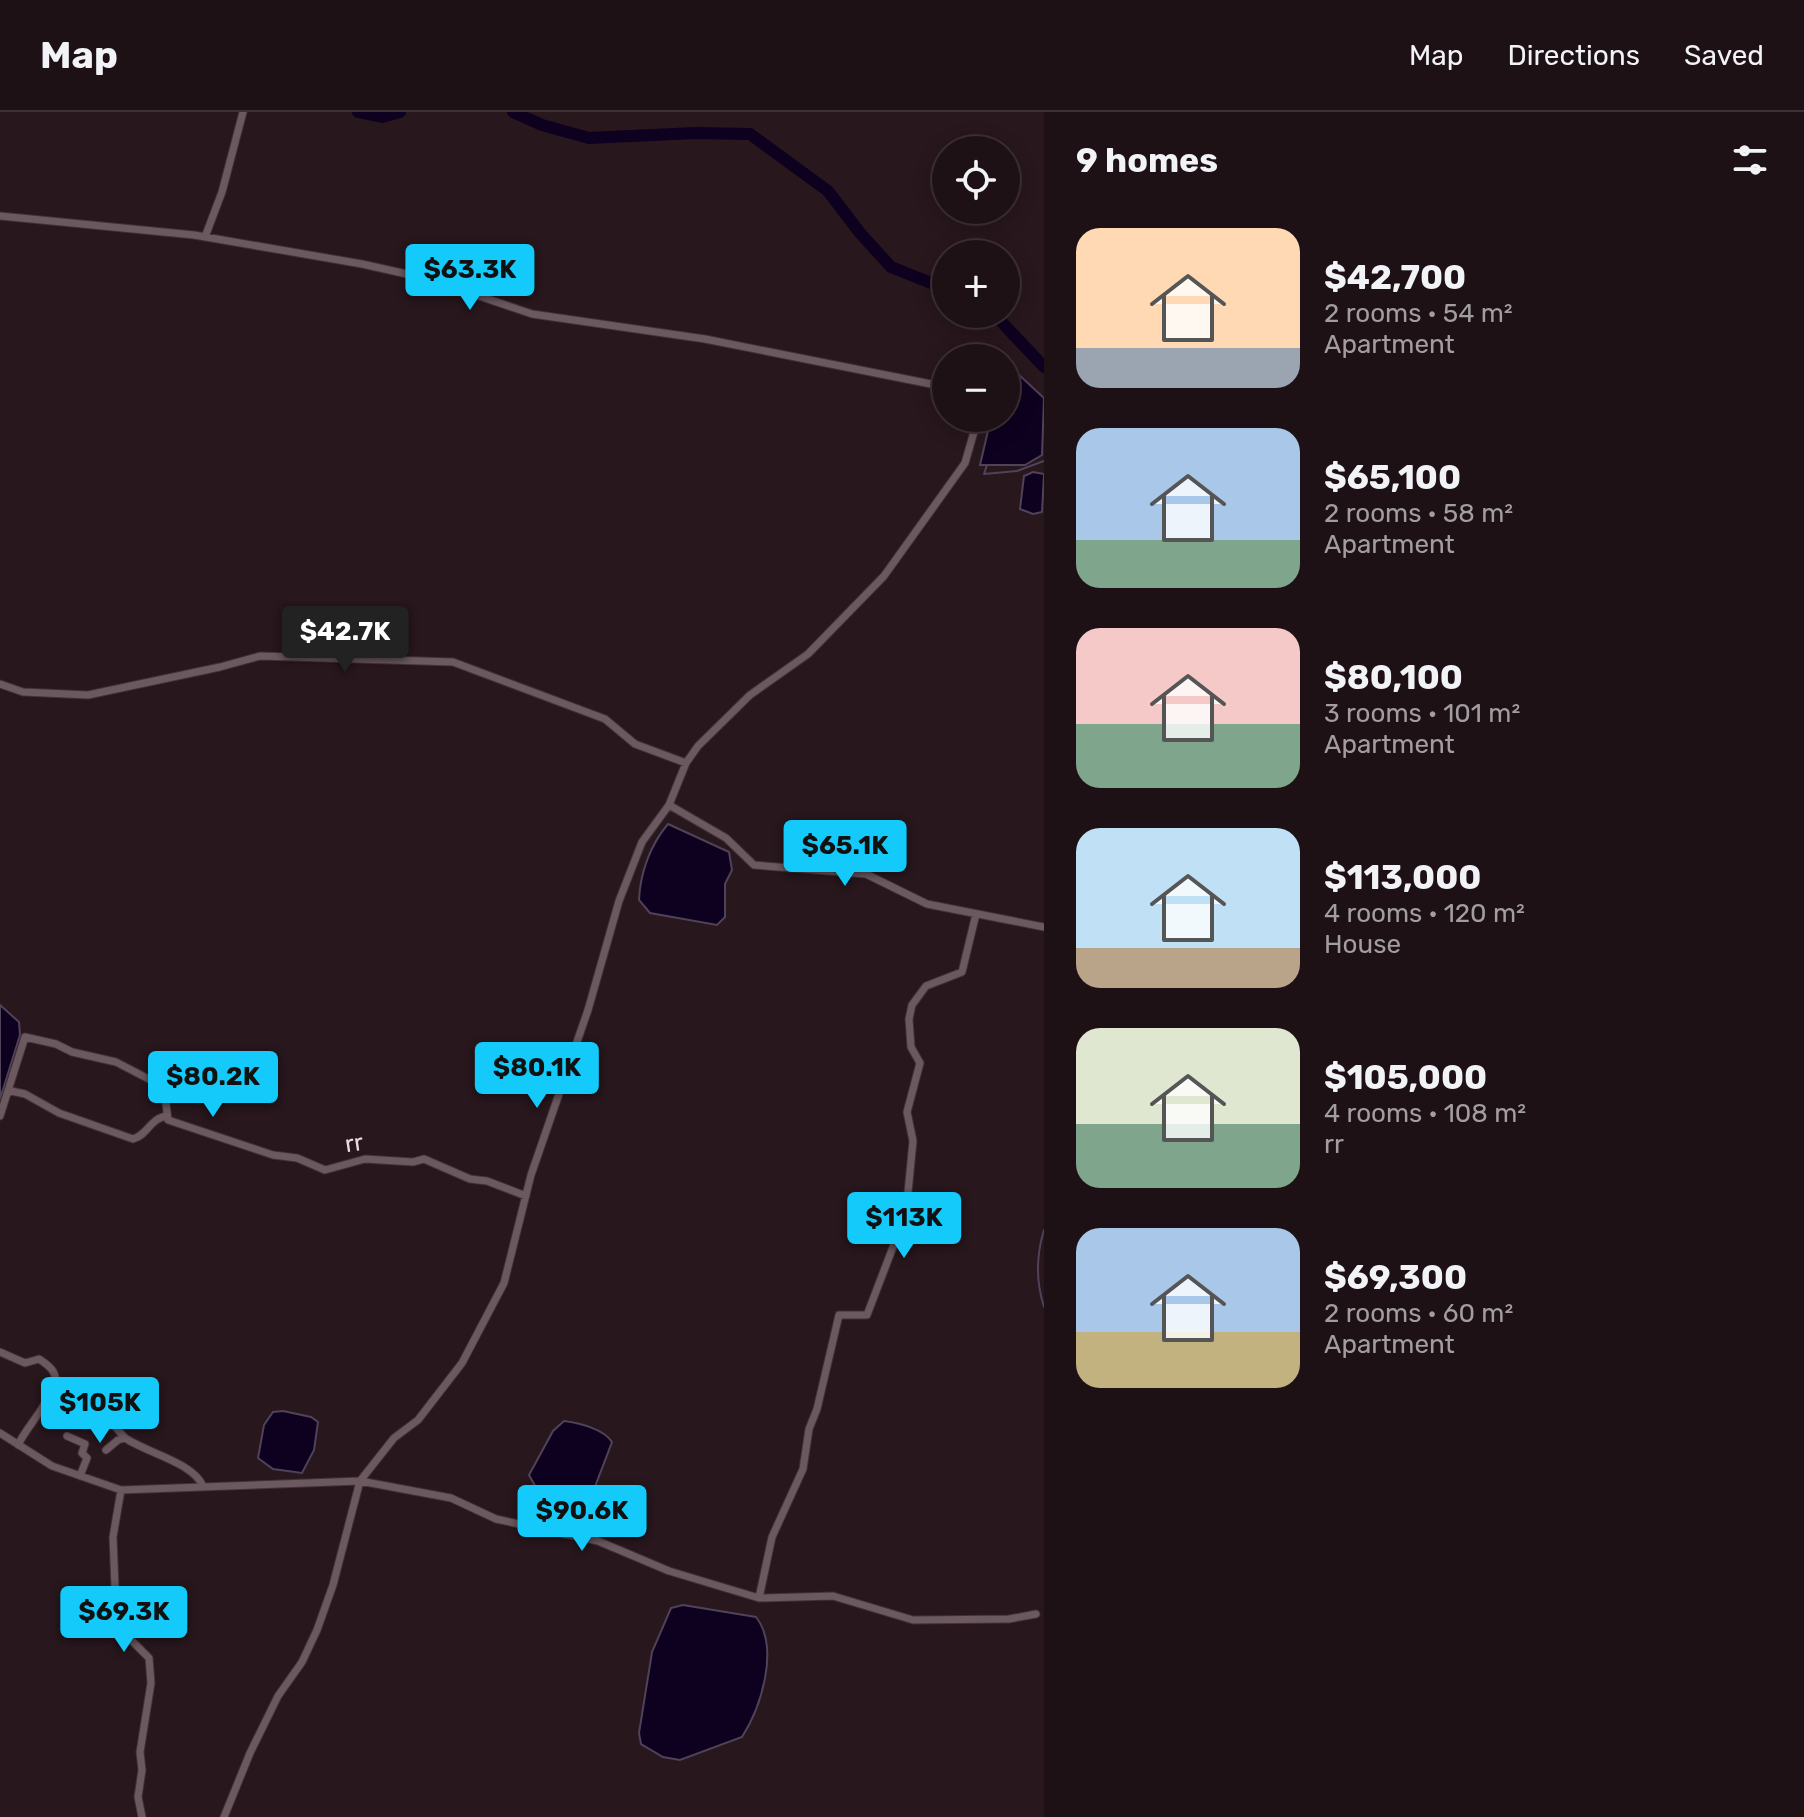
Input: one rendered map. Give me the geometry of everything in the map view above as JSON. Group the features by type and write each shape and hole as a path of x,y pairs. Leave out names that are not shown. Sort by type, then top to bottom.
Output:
{"street":[{"path":"205,237 222,192 243,112"},
{"path":"0,216 205,237 399,272 532,314 705,339 932,384"},
{"path":"224,1817 278,1696 302,1662 317,1630 333,1585 360,1481 394,1438 427,1409 474,1344 504,1283 526,1196 588,1010 619,901 642,842 669,805 686,763 698,746 750,695 808,654 884,576 965,463 974,432"},
{"path":"0,684 23,692 88,695 260,656 453,662 605,719 635,744 686,763"},
{"path":"669,805 726,838 754,865 866,874 927,904 1044,927"},
{"path":"759,1598 772,1537 803,1469 809,1429 817,1409 839,1315 869,1312 906,1213 913,1141 907,1112 920,1063 911,1047 909,1011 926,986 962,972 976,914"},
{"path":"0,1116 25,1037 116,1062 137,1071 164,1087 167,1116 154,1120 139,1137 133,1139 59,1113 25,1094 11,1091 7,1094"},
{"name":"rr","path":"167,1116 168,1120 185,1128 273,1155 297,1158 325,1170 365,1159 413,1162 424,1159 470,1179 487,1181 526,1196"},
{"path":"0,1352 25,1363 39,1359 52,1367 57,1376 56,1390"},
{"path":"18,1445 28,1425 47,1404 50,1392 56,1390 111,1422 125,1438 143,1450 187,1469 200,1479 203,1486"},
{"path":"0,1433 52,1466 121,1490 360,1481 451,1498 496,1519 598,1541 669,1571 759,1598 833,1596 913,1620 1009,1619 1036,1614"},
{"path":"67,1436 85,1444 82,1453 87,1458 80,1476"},
{"path":"106,1450 125,1438"},
{"path":"121,1490 113,1537 115,1587 127,1636 149,1658 151,1683 140,1752 142,1770 138,1797 142,1817"}],"shaded area":[{"path":"1020,376 1044,398 1042,455 1025,465 980,465 988,432 1020,432"},
{"path":"1033,472 1044,474 1042,512 1033,514 1020,509 1024,476"},
{"path":"668,824 729,852 732,870 725,884 725,917 717,925 650,913 639,900 647,860"},
{"path":"0,1005 19,1022 20,1035 0,1099"},
{"path":"273,1412 311,1417 318,1422 314,1450 302,1473 273,1469 258,1458 264,1425"},
{"path":"564,1421 597,1430 612,1442 591,1497 581,1505 571,1500 559,1505 542,1498 529,1475 553,1431"},
{"path":"683,1605 756,1617 767,1645 767,1661 756,1710 742,1737 680,1760 663,1757 641,1744 639,1733 652,1652 671,1608"}],"waterway":[{"path":"358,112 382,117 400,112"},
{"path":"513,112 542,125 589,138 750,134 828,191 891,267 932,283"},
{"path":"1007,328 1044,367"},
{"path":"987,465 984,474 1017,471 1044,461"},
{"path":"1044,1230 1038,1269 1044,1307"}]}
